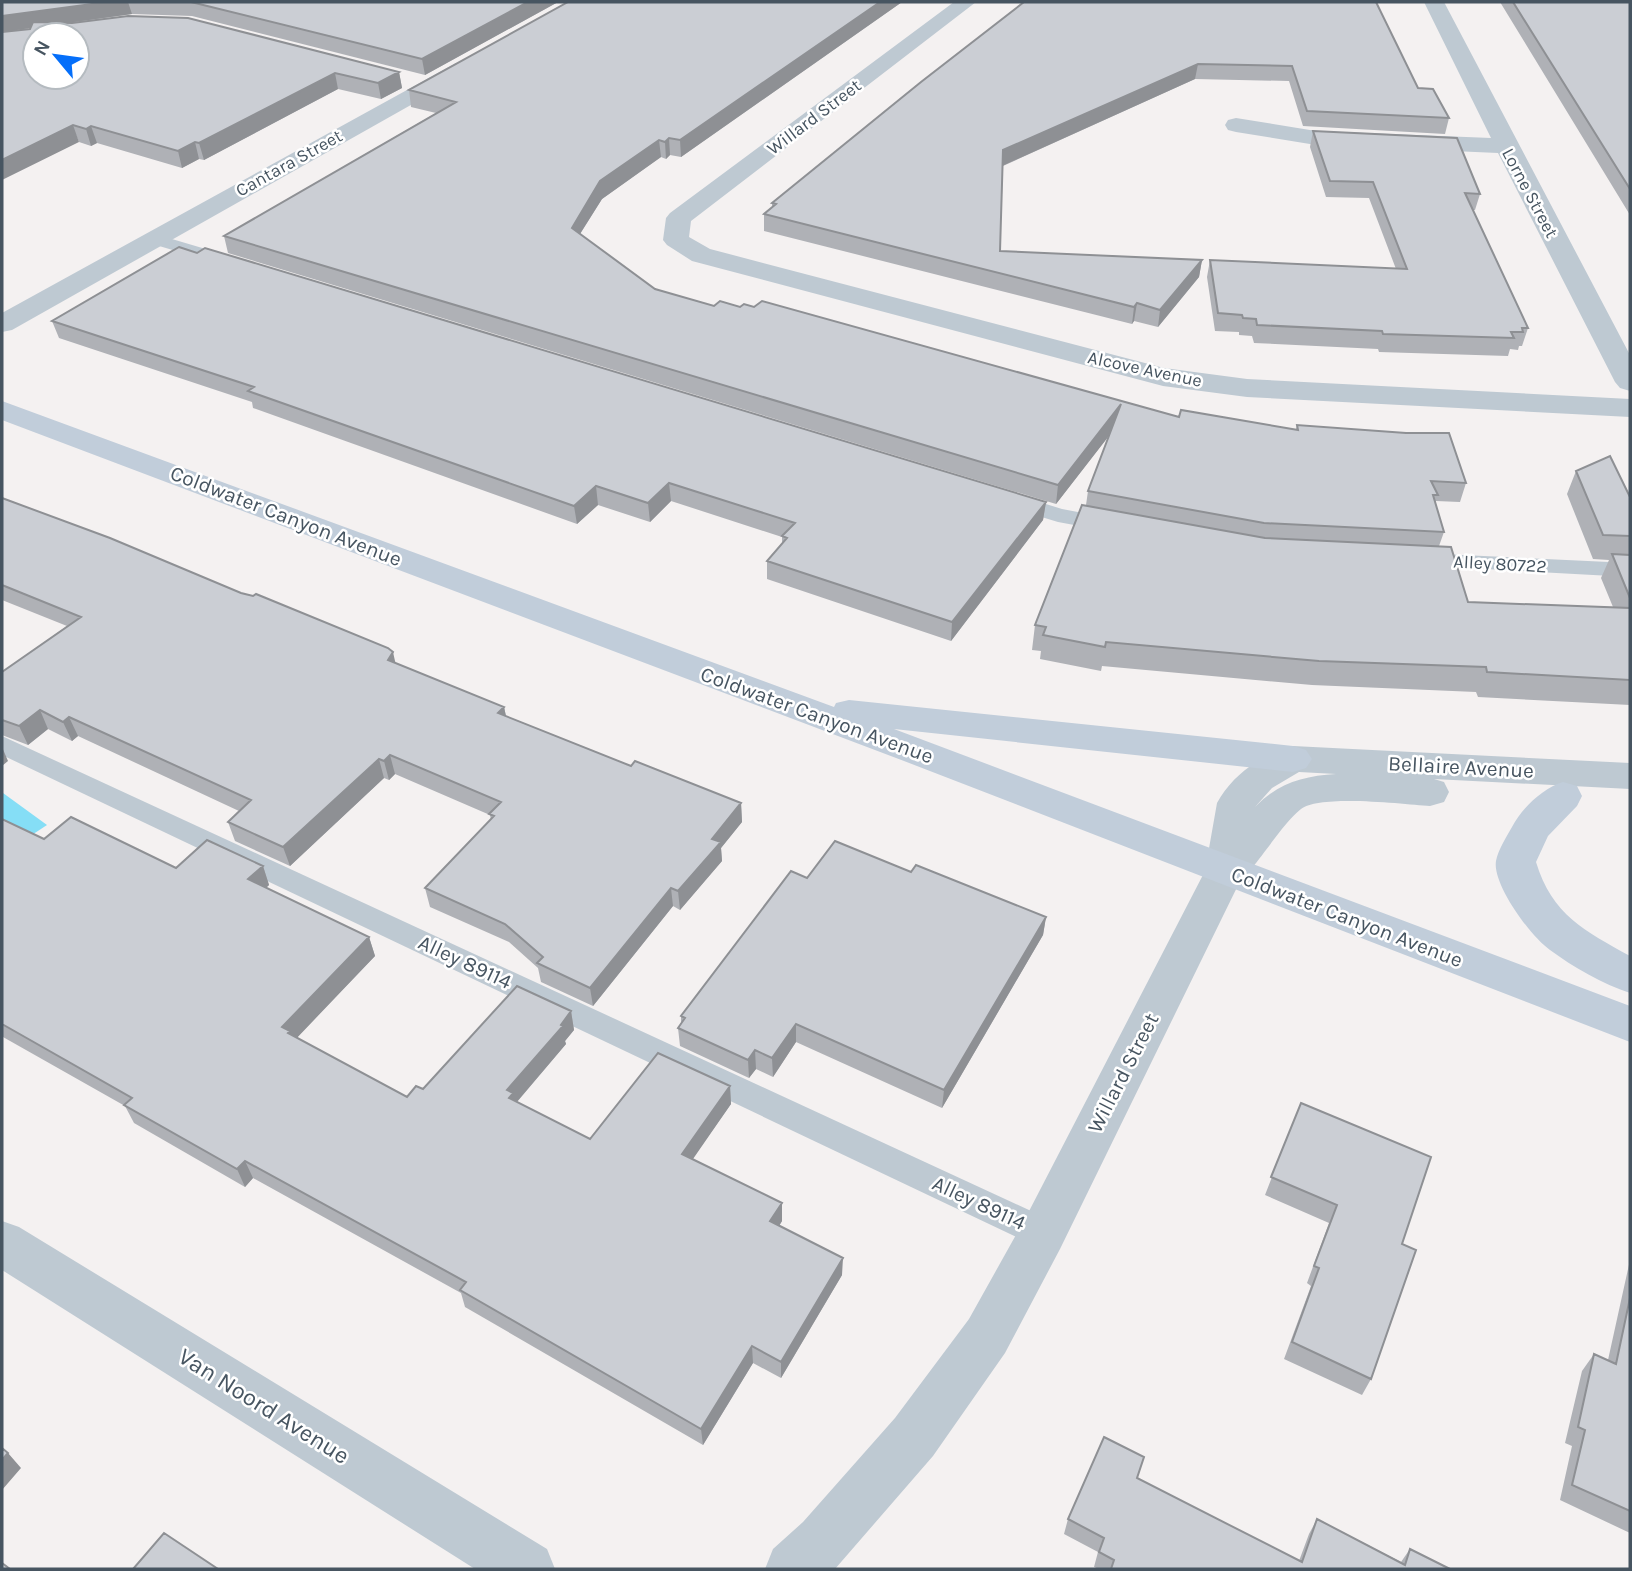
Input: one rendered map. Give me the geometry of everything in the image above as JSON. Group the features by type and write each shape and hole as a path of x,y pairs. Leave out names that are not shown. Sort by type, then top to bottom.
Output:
{"main road":[{"name":"Coldwater Canyon Avenue","path":"2,410 1630,1024"},
{"path":"790,706 1293,759"},
{"path":"1563,796 1531,828 1516,862 1525,893 1563,938 1630,976"}],"street":[{"name":"Willard Street","path":"676,240 679,218 966,2"},
{"name":"Lorne Street","path":"1434,2 1630,382"},
{"name":"Cantara Street","path":"2,324 473,60"},
{"path":"404,79 428,85"},
{"path":"1236,125 1315,138 1506,146"},
{"name":"Alcove Avenue","path":"676,240 701,255 1163,377 1247,388 1630,408"},
{"path":"1226,871 1236,803 1258,778 1293,759"},
{"name":"Bellaire Avenue","path":"1293,759 1630,776"},
{"name":"Willard Street","path":"793,1569 822,1542 914,1437 986,1336 1043,1233 1226,871 1273,813 1295,794 1326,789 1630,800"},
{"name":"Van Noord Avenue","path":"2,1243 527,1569"}],"lane":[{"path":"155,239 251,269"},
{"path":"992,495 1058,515 1138,530"},
{"name":"Alley 80722","path":"1396,559 1630,570"},
{"name":"Alley 89114","path":"2,745 1043,1233"}],"water":[{"path":"3,793 47,825 12,848 2,840"}],"building":[{"path":"2,2 107,2 2,16"},
{"path":"191,2 528,2 422,59"},
{"path":"568,2 880,2 680,140 659,140 600,181 572,228 655,289 714,306 720,301 740,307 744,304 754,307 762,301 1179,417 1181,410 1298,430 1297,425 1406,433 1449,433 1466,483 1431,481 1438,495 1433,495 1444,532 1264,523 1088,491 1121,404 1058,485 224,236 456,102 409,90"},
{"path":"1024,2 1376,2 1418,88 1433,89 1449,118 1307,111 1292,66 1198,64 1003,150 1000,251 1202,260 1160,310 1137,303 1134,307 764,214 776,204 772,203"},
{"path":"1513,2 1630,2 1630,189"},
{"path":"128,16 188,18 399,72 378,83 335,73 199,143 195,142 178,151 91,126 86,129 73,125 2,160 2,32 21,30 21,91 91,91 91,21 88,21"},
{"path":"1313,131 1457,138 1480,194 1465,193 1528,328 1522,328 1523,332 1511,332 1514,338 1383,334 1382,331 1257,325 1256,319 1218,313 1210,260 1407,269 1373,182 1330,181"},
{"path":"179,247 197,253 205,248 1046,502 952,622 767,561 787,538 782,536 795,523 669,483 648,503 596,486 574,506 248,391 254,387 52,321"},
{"path":"1610,456 1630,497 1630,536 1603,535 1576,471"},
{"path":"2,498 110,538 241,593 253,596 256,594 388,648 393,652 388,660 504,707 498,713 631,766 635,761 741,803 712,839 721,842 678,891 671,888 590,988 537,963 543,957 505,924 425,888 494,816 489,814 501,802 390,755 384,761 379,759 283,847 228,822 251,800 69,717 63,722 40,710 19,726 2,720 2,672 81,617 2,585"},
{"path":"1082,505 1265,538 1451,547 1468,602 1630,608 1630,680 1487,672 1486,667 1319,661 1106,642 1105,647 1043,635 1046,627 1035,625"},
{"path":"1612,554 1630,555 1630,598"},
{"path":"71,817 176,868 207,840 263,866 248,879 369,937 282,1027 290,1031 288,1033 407,1097 416,1086 423,1089 517,986 571,1011 561,1025 563,1026 507,1090 513,1093 509,1098 590,1139 658,1053 730,1086 682,1154 782,1203 770,1221 843,1258 781,1362 752,1346 701,1429 460,1290 466,1282 245,1161 237,1169 124,1105 132,1098 2,1024 2,819 44,839"},
{"path":"835,841 911,872 916,865 1046,917 944,1090 796,1024 772,1058 755,1050 748,1060 678,1028 685,1018 681,1016 791,871 807,878"},
{"path":"1301,1103 1431,1157 1402,1244 1416,1250 1371,1379 1292,1342 1319,1268 1314,1266 1337,1205 1271,1177"},
{"path":"1630,1298 1630,1511 1572,1485 1585,1430 1578,1427 1594,1354 1616,1364"},
{"path":"1104,1437 1144,1457 1137,1478 1302,1562 1317,1519 1405,1565 1410,1549 1450,1569 1111,1569 1114,1560 1099,1552 1104,1538 1068,1519"},
{"path":"2,1448 8,1453 2,1460"},
{"path":"164,1533 218,1569 133,1569"}]}
